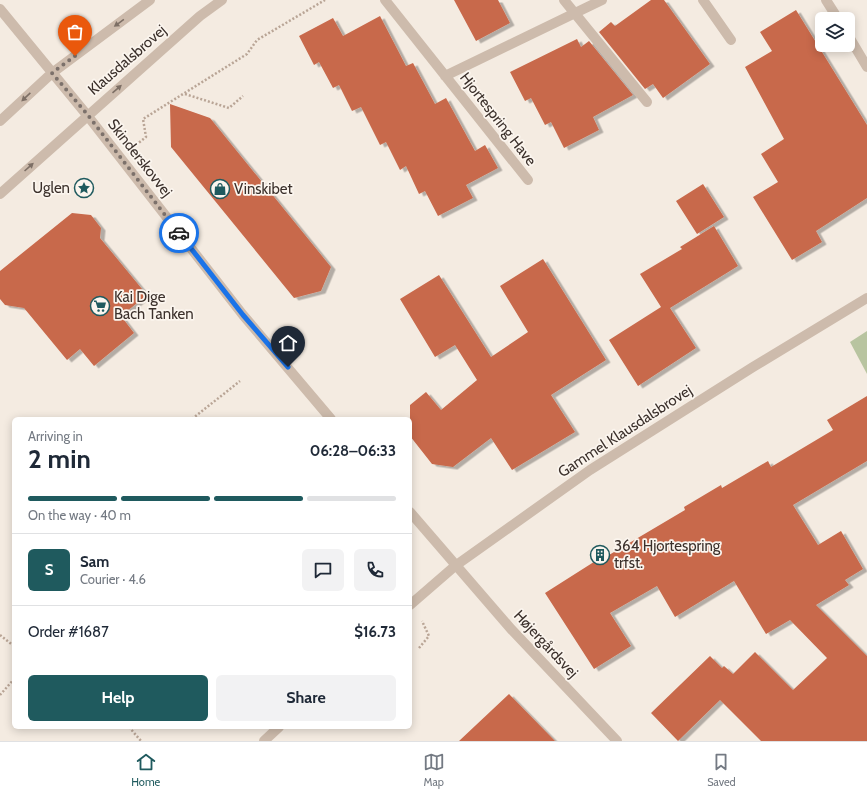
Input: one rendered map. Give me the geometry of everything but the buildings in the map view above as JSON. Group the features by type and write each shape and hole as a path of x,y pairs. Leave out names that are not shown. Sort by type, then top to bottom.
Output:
{"street":[{"name":"Klausdalsbrovej","path":"0,121 52,73 150,0"},
{"name":"Klausdalsbrovej","path":"0,194 87,114 200,16 222,0"},
{"name":"Hjortespring Have","path":"385,0 528,180"},
{"path":"564,0 647,102"},
{"name":"Hjortespring Have","path":"445,76 602,0"},
{"path":"703,0 731,40"},
{"path":"826,0 834,12"},
{"name":"Skinderskovvej","path":"0,9 87,114 243,315 329,417"},
{"path":"855,47 867,67"},
{"name":"Gammel Klausdalsbrovej","path":"412,603 455,566 590,470 867,298"},
{"path":"412,514 455,566"},
{"name":"Højergårdsvej","path":"455,566 511,629 617,741"},
{"path":"264,741 277,729"}],"path":[{"path":"120,158 146,137 143,119 247,54 257,40 325,0"},
{"path":"184,94 229,108 243,96"},
{"path":"194,417 240,380"},
{"path":"412,603 429,636 419,648"},
{"path":"0,635 12,644"},
{"path":"0,695 12,681"},
{"path":"131,729 141,741"}],"green space":[{"path":"867,331 867,374 850,342"}],"way so far":[{"path":"75,56 52,73 87,114 179,233"}],"place":[{"name":"Uglen","path":"84,188"},
{"name":"Vinskibet","path":"220,189"},
{"name":"Kai Dige Bach Tanken","path":"100,306"},
{"name":"364 Hjortespring trfst.","path":"600,555"}],"route":[{"path":"179,233 243,315 288,367"}]}
